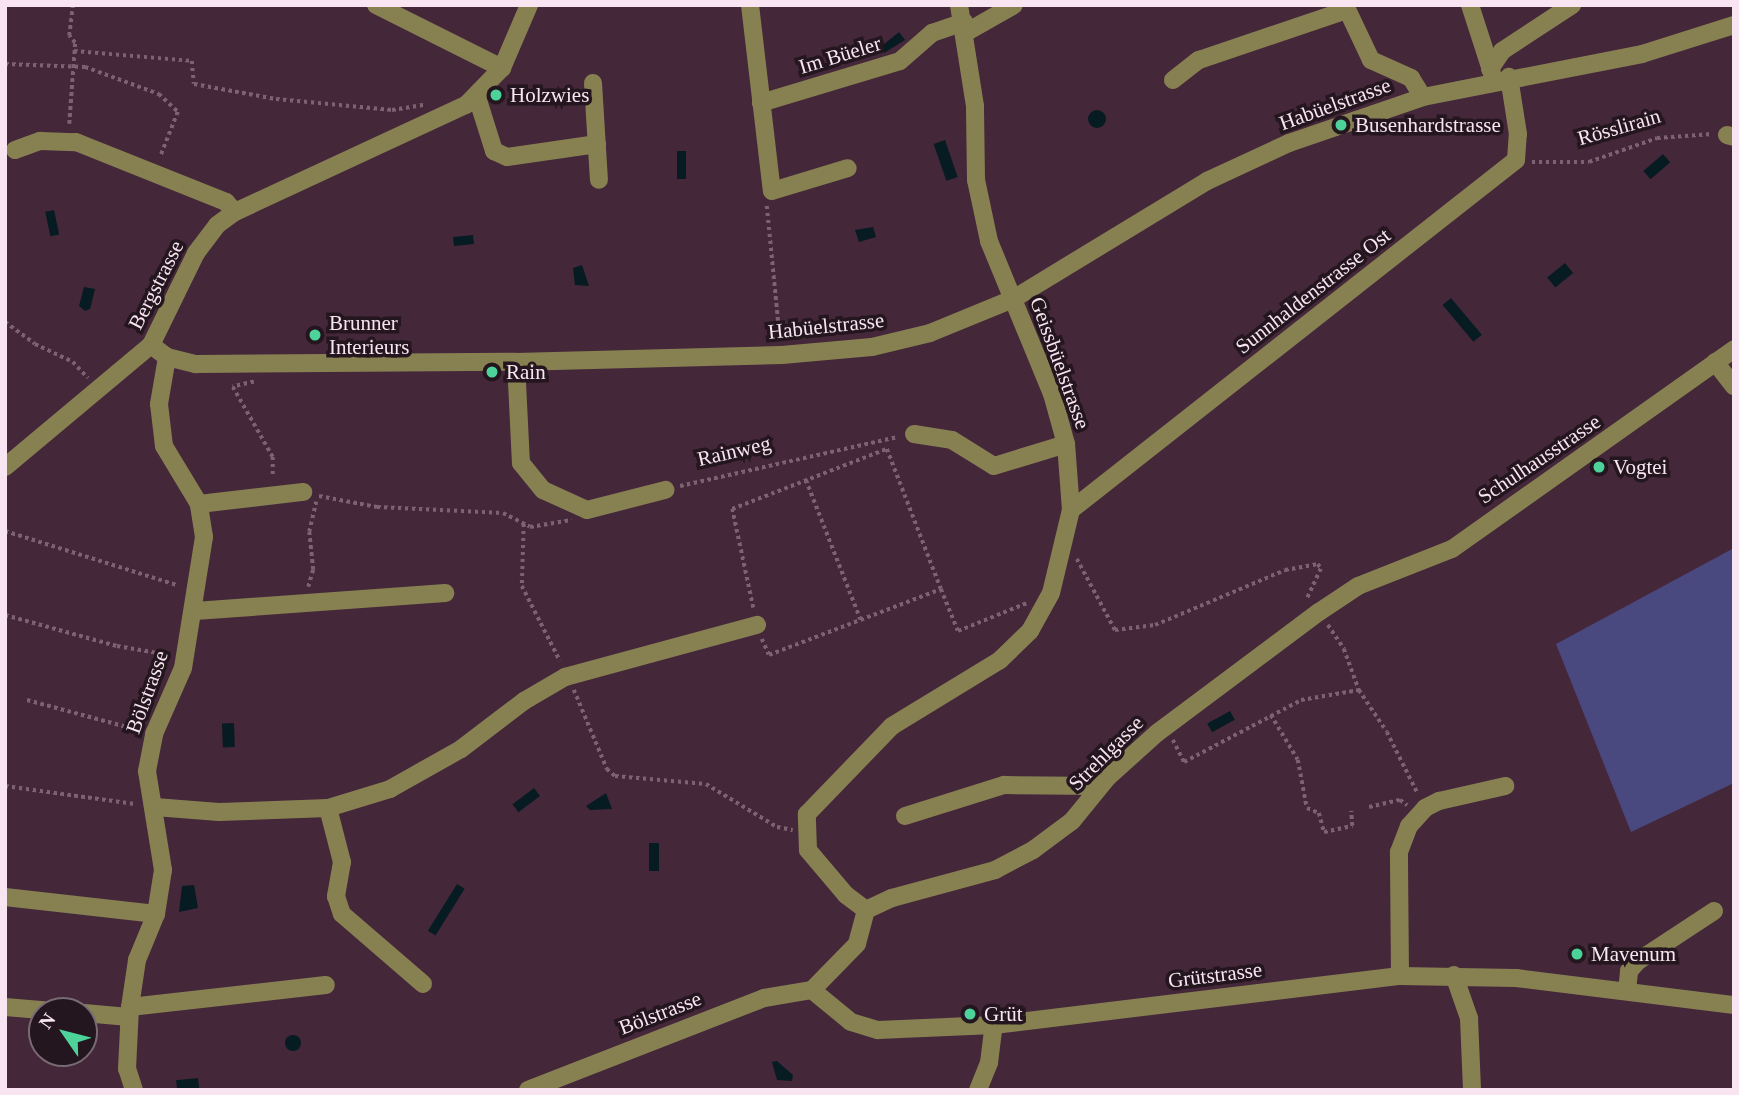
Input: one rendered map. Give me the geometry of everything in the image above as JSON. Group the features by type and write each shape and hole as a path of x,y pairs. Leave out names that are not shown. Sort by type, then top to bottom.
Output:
{"street":[{"path":"376,5 502,68"},
{"name":"Bergstrasse","path":"5,467 152,345 196,253 235,212 437,121 477,97 502,68 529,5"},
{"path":"750,5 772,191 848,168"},
{"path":"963,20 1014,5"},
{"path":"1470,5 1518,134 1516,160"},
{"path":"1498,75 1502,51 1572,5"},
{"path":"1173,80 1199,60 1346,8 1371,60 1411,78 1423,97"},
{"name":"Im Büeler","path":"761,103 900,61 932,33 963,20"},
{"name":"Geissbüelstrasse","path":"805,833 807,814 892,726 1000,660 1030,631 1051,593 1066,544 1071,510 1066,444 1052,394 989,241 976,180 975,106 963,20"},
{"name":"Habüelstrasse","path":"152,345 167,357 196,364 516,362 782,355 872,347 930,333 1013,299 1207,181 1289,143 1423,97 1498,75 1642,54 1734,25"},
{"path":"593,83 599,180"},
{"path":"477,97 494,151 506,157 597,145"},
{"path":"15,150 40,141 76,142 226,202 235,212"},
{"name":"Sunnhaldenstrasse Ost","path":"1071,510 1516,160"},
{"name":"Schulhausstrasse","path":"1358,586 1452,549 1734,349"},
{"name":"Bölstrasse","path":"134,1090 127,1069 129,1012 137,960 156,914 163,870 155,807 147,771 153,735 183,668 195,611 204,537 199,505 164,446 159,404 167,357"},
{"path":"516,362 521,463 543,491 587,510 665,490"},
{"path":"1715,362 1734,386"},
{"path":"914,434 952,440 994,466 1066,444"},
{"path":"199,505 307,493"},
{"name":"Strehlgasse","path":"866,910 892,898 995,870 1033,850 1072,821 1100,786 1157,733 1358,586"},
{"path":"195,611 309,600 445,593"},
{"path":"155,807 219,812 328,808 390,789 461,749 524,701 565,677 757,625"},
{"path":"905,816 1004,785 1100,786"},
{"path":"1401,976 1399,852 1422,811 1504,786"},
{"path":"328,808 342,862 336,896 342,914 423,984"},
{"path":"805,833 808,850 817,864 866,910 857,944 812,990"},
{"path":"5,897 156,914"},
{"path":"1627,991 1629,971 1638,961 1714,911"},
{"path":"1454,975 1469,1018 1472,1090"},
{"name":"Grütstrasse","path":"812,990 851,1021 878,1030 994,1025 1401,976 1454,975 1627,991 1734,1005"},
{"path":"98,1013 129,1012 326,985"},
{"name":"Bölstrasse","path":"528,1090 554,1085 764,998 812,990"},
{"path":"5,1007 28,1009"},
{"path":"978,1090 989,1063 994,1025"}],"path":[{"path":"73,5 69,36 75,43 69,124 76,142"},
{"path":"74,51 192,61 194,84 276,99 392,110 424,103 437,121"},
{"path":"5,64 85,67 173,103 178,112 154,172"},
{"name":"Rösslirain","path":"1516,160 1553,165 1589,162 1657,138 1683,133 1730,136"},
{"path":"772,191 766,199 781,343"},
{"path":"5,322 34,344 73,362 99,390"},
{"path":"258,379 233,387 273,457 272,495"},
{"name":"Rainweg","path":"665,490 914,434"},
{"path":"941,589 769,655 757,625 732,509 887,449 958,631 1051,593"},
{"path":"806,480 861,620"},
{"path":"309,600 313,570 307,493 377,507 503,513 524,524 551,527 587,510"},
{"path":"524,524 522,586 555,650"},
{"path":"5,531 188,589"},
{"path":"1066,544 1115,630 1155,625 1285,570 1318,564 1321,569 1307,598 1314,606"},
{"path":"5,615 117,646 175,656"},
{"path":"1325,620 1345,649 1359,690 1387,732 1422,811"},
{"path":"1170,733 1184,762 1301,700 1359,690"},
{"path":"27,700 143,731"},
{"path":"582,711 607,769 615,776 706,784 777,827 805,833"},
{"path":"1272,715 1298,761 1307,808 1319,813 1324,832 1352,827 1352,811"},
{"path":"5,786 155,807"},
{"path":"1369,807 1400,800 1422,811"}],"shaded area":[{"path":"1734,548 1734,783 1631,832 1556,644"}],"water":[{"path":"899,32 905,40 884,53 883,45"},
{"path":"1097,110 1103,113 1106,119 1103,125 1097,128 1091,125 1088,119 1091,113"},
{"path":"945,140 958,177 946,181 934,144"},
{"path":"677,151 686,151 686,179 677,179"},
{"path":"1663,154 1670,162 1651,179 1643,171"},
{"path":"54,210 59,234 50,236 45,212"},
{"path":"873,227 876,237 859,242 855,230"},
{"path":"473,235 474,244 454,246 453,237"},
{"path":"1565,263 1573,273 1555,288 1547,277"},
{"path":"582,265 589,286 575,285 573,268"},
{"path":"84,287 95,289 90,309 85,311 79,306"},
{"path":"1451,298 1482,335 1473,342 1443,305"},
{"path":"1230,711 1235,720 1212,732 1207,724"},
{"path":"222,723 234,723 235,747 223,747"},
{"path":"534,788 540,796 518,812 512,804"},
{"path":"606,793 612,809 590,810 586,806"},
{"path":"649,843 659,843 659,871 649,871"},
{"path":"457,884 465,889 435,935 428,931"},
{"path":"194,885 198,908 179,912 182,886"},
{"path":"293,1035 299,1037 299,1049 293,1051 287,1049 285,1043 287,1037"},
{"path":"777,1061 793,1075 792,1081 777,1080 772,1062"},
{"path":"198,1078 199,1088 177,1090 176,1080"}],"place":[{"name":"Holzwies","path":"496,95"},
{"name":"Busenhardstrasse","path":"1341,125"},
{"name":"Brunner Interieurs","path":"315,335"},
{"name":"Rain","path":"492,372"},
{"name":"Vogtei","path":"1599,467"},
{"name":"Mavenum","path":"1577,954"},
{"name":"Grüt","path":"970,1014"}]}
